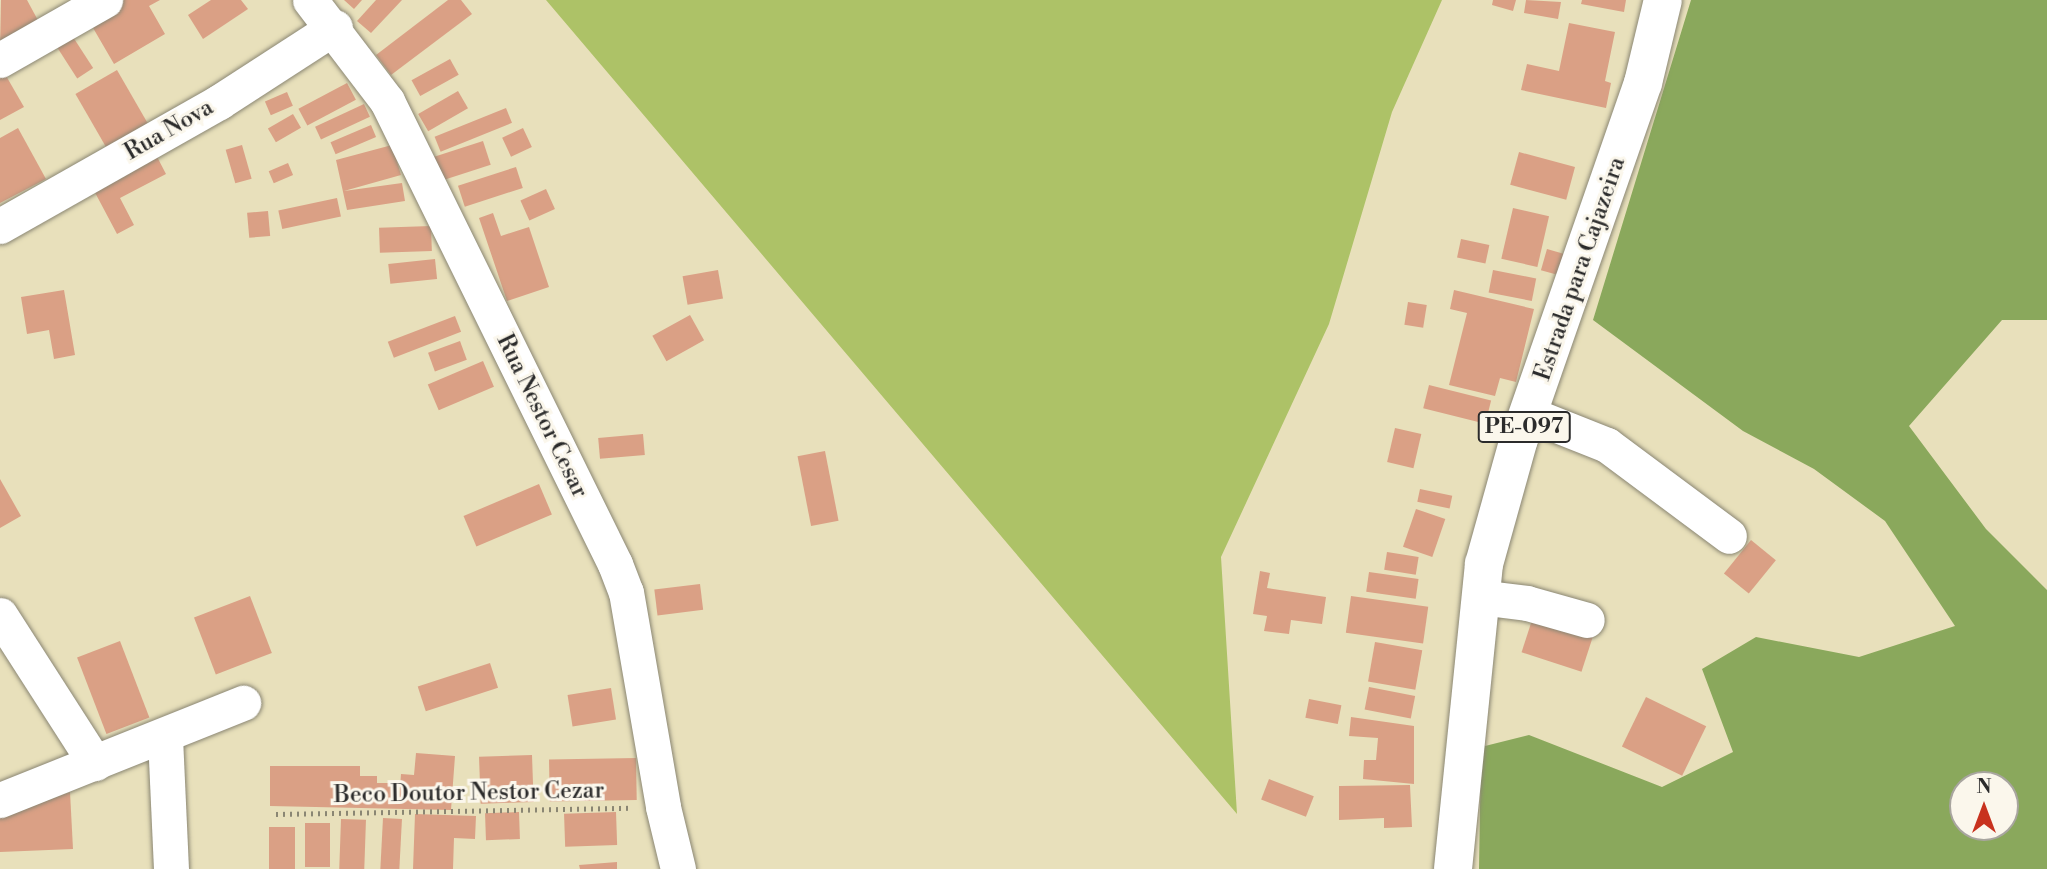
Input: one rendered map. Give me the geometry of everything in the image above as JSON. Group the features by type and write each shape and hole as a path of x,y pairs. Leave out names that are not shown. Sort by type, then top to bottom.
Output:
{"main road":[{"name":"Estrada para Cajazeira","path":"1453,869 1484,564 1529,414 1643,83 1663,0"}],"street":[{"path":"0,60 105,0"},
{"name":"Rua Nestor Cesar","path":"310,0 335,27 387,101 615,564 635,638 663,807 678,869"},
{"name":"Rua Nova","path":"0,226 219,102 335,27"},
{"path":"1529,414 1607,445 1729,536"},
{"path":"1479,597 1527,603 1587,620"},
{"path":"0,615 95,763"},
{"path":"0,800 165,737 243,703"},
{"path":"165,737 171,869"}],"path":[{"name":"Beco Doutor Nestor Cezar","path":"276,814 663,807"}],"green space":[{"path":"546,0 1442,0 1392,112 1329,324 1221,557 1237,814"},
{"path":"1691,0 2047,0 2047,320 2002,320 1909,426 1986,529 2047,590 2047,869 1479,869 1481,747 1529,735 1662,787 1733,752 1702,669 1756,637 1859,657 1955,626 1885,521 1814,469 1743,431 1593,320"}],"building":[{"path":"1,0 27,0 41,26 0,50"},
{"path":"124,0 160,0 149,6 165,34 114,64 89,21"},
{"path":"211,0 241,0 248,9 203,39 188,15"},
{"path":"344,0 362,0 354,9"},
{"path":"376,0 402,0 371,33 357,21"},
{"path":"448,0 461,0 472,14 391,75 376,55"},
{"path":"1493,0 1516,0 1513,11 1492,5"},
{"path":"1526,0 1561,2 1558,19 1524,13"},
{"path":"1582,0 1626,0 1624,12 1581,4"},
{"path":"1569,23 1615,32 1605,81 1611,83 1606,108 1521,90 1527,64 1559,71"},
{"path":"73,37 93,68 77,78 57,47"},
{"path":"450,59 459,75 420,96 412,80"},
{"path":"117,70 149,125 107,149 75,94"},
{"path":"5,74 24,107 0,120 0,77"},
{"path":"347,83 356,100 307,126 298,109"},
{"path":"458,91 468,108 428,131 418,114"},
{"path":"287,92 293,106 271,115 265,101"},
{"path":"364,104 370,117 321,140 315,127"},
{"path":"506,108 512,123 441,152 435,137"},
{"path":"293,114 301,128 276,142 268,128"},
{"path":"371,125 376,137 336,154 330,142"},
{"path":"18,128 46,179 0,203 0,138"},
{"path":"523,128 532,147 511,157 502,138"},
{"path":"483,141 491,165 441,181 434,157"},
{"path":"242,145 252,179 235,183 226,150"},
{"path":"392,145 401,175 344,191 402,183 405,201 347,210 336,160"},
{"path":"154,151 166,174 120,198 134,225 117,234 91,185"},
{"path":"1519,152 1575,167 1566,200 1510,185"},
{"path":"288,163 293,175 274,183 269,171"},
{"path":"516,167 523,188 465,207 458,186"},
{"path":"546,189 555,209 529,220 520,200"},
{"path":"337,198 341,217 282,229 278,210"},
{"path":"1513,208 1549,216 1537,267 1501,259"},
{"path":"268,211 270,236 249,238 247,213"},
{"path":"493,213 501,236 529,227 549,287 507,301 479,218"},
{"path":"431,226 432,251 380,253 379,228"},
{"path":"1461,239 1489,245 1485,264 1457,258"},
{"path":"1547,249 1564,254 1558,275 1541,270"},
{"path":"435,259 437,279 390,284 388,264"},
{"path":"718,270 723,299 688,305 683,276"},
{"path":"1493,270 1536,278 1532,301 1489,293"},
{"path":"64,290 75,355 54,359 49,330 27,334 21,297"},
{"path":"1454,290 1534,309 1516,382 1500,378 1495,396 1449,385 1467,313 1450,309"},
{"path":"1408,302 1427,305 1423,328 1404,325"},
{"path":"690,315 704,340 666,361 652,336"},
{"path":"455,316 461,332 394,358 388,342"},
{"path":"460,341 467,360 435,371 428,353"},
{"path":"483,361 494,387 439,410 428,384"},
{"path":"1429,385 1491,400 1485,424 1423,408"},
{"path":"1395,428 1421,434 1413,468 1387,462"},
{"path":"643,434 645,455 600,459 598,438"},
{"path":"825,451 839,521 811,526 798,456"},
{"path":"0,479 21,516 0,528"},
{"path":"539,484 552,514 476,546 464,516"},
{"path":"1420,489 1452,496 1450,509 1417,502"},
{"path":"1416,509 1445,519 1432,557 1403,547"},
{"path":"1751,540 1776,560 1749,594 1724,573"},
{"path":"1387,552 1419,557 1416,575 1384,570"},
{"path":"1260,571 1270,573 1267,588 1326,597 1322,624 1291,620 1289,634 1264,631 1267,616 1253,614"},
{"path":"1369,572 1419,579 1416,599 1366,592"},
{"path":"700,584 703,610 658,615 654,590"},
{"path":"250,596 272,653 216,674 194,618"},
{"path":"1351,596 1428,607 1423,643 1346,633"},
{"path":"1533,617 1593,636 1581,672 1522,652"},
{"path":"120,641 149,718 106,734 77,657"},
{"path":"1375,642 1422,650 1415,690 1368,681"},
{"path":"490,663 498,688 426,711 418,686"},
{"path":"1369,687 1415,696 1411,719 1365,710"},
{"path":"611,688 616,720 573,726 568,695"},
{"path":"1646,697 1706,726 1682,776 1622,746"},
{"path":"1309,699 1341,705 1338,724 1305,718"},
{"path":"1351,717 1414,726 1414,784 1363,779 1364,760 1376,760 1378,738 1349,736"},
{"path":"416,753 455,756 451,810 270,806 270,766 360,766 360,776 377,776 377,783 398,783 399,800 401,774 414,775"},
{"path":"532,755 534,802 481,804 479,757"},
{"path":"636,758 637,800 550,802 549,760"},
{"path":"1269,779 1314,796 1306,817 1261,800"},
{"path":"1410,785 1412,827 1384,828 1384,818 1339,820 1339,786"},
{"path":"70,792 73,849 0,852 0,818"},
{"path":"519,812 520,839 486,840 485,813"},
{"path":"616,812 617,845 565,847 564,814"},
{"path":"415,814 476,816 475,839 454,838 453,869 413,869"},
{"path":"383,818 402,819 399,869 380,869"},
{"path":"341,819 366,820 364,869 339,869"},
{"path":"305,823 330,823 330,867 305,867"},
{"path":"269,827 295,827 295,869 269,869"},
{"path":"617,862 617,869 580,869 579,865"}]}
